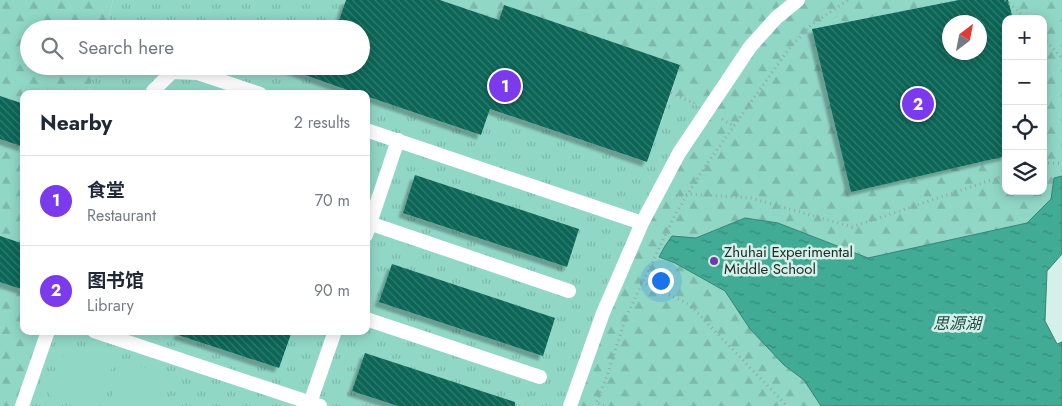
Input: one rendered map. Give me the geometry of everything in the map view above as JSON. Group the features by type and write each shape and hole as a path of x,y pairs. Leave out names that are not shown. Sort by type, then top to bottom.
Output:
{"lane":[{"path":"570,406 603,313 642,223 679,153 750,47 776,18 798,0"},
{"path":"155,90 169,75"},
{"path":"204,75 248,90"},
{"path":"370,131 642,223"},
{"path":"370,219 398,140"},
{"path":"370,228 569,291"},
{"path":"370,320 540,377"},
{"path":"22,406 47,335"},
{"path":"106,335 315,404 333,335"}],"path":[{"path":"604,406 596,403 626,317 676,213 704,168 788,50 811,25 848,0"},
{"path":"1005,0 1021,15"},
{"path":"1047,42 1062,58"},
{"path":"1047,163 1062,163"},
{"path":"655,199 688,194 751,198 852,226 1002,176"},
{"path":"621,273 689,304 787,406"}],"green space":[{"path":"0,0 113,0 108,20 20,20 20,75 93,75 89,90 20,90 20,335 47,335 22,406 0,406"},
{"path":"113,0 346,0 339,20 108,20"},
{"path":"440,0 1062,0 1062,254 1047,271 1045,321 1057,344 1062,342 1062,406 570,406 603,313 707,110 671,93 680,65 504,5 499,20"},
{"path":"93,75 320,75 358,90 89,90"},
{"path":"671,93 708,110 570,406 22,406 47,335 370,335 370,94 481,135 490,109 647,162"},
{"path":"67,343 115,359 99,406 80,406 49,395"},
{"path":"124,361 172,377 162,406 108,406"}],"water":[{"name":"思源湖","path":"1062,176 1062,254 1047,271 1045,321 1057,344 1062,342 1062,406 821,406 804,380 784,365 750,329 725,291 675,263 659,257 672,236 696,238 745,218 778,223 868,258 1027,223 1051,199 1054,178"}],"building":[{"path":"346,0 440,0 499,20 504,5 680,65 647,162 490,109 481,135 370,97 370,90 348,90 305,75 370,75 370,20 339,20"},
{"path":"959,0 1008,0 1012,15 1002,15 1002,157 851,192 812,29"},
{"path":"0,96 20,103 20,146 0,139"},
{"path":"415,175 579,229 567,267 403,213"},
{"path":"0,236 20,243 20,289 0,282"},
{"path":"392,264 555,318 543,356 379,302"},
{"path":"178,335 291,335 279,368"},
{"path":"365,353 515,402 515,406 398,406 352,391"}],"place":[{"name":"食堂","path":"505,86"},
{"name":"图书馆","path":"918,104"},
{"name":"Zhuhai Experimental Middle School","path":"714,261"}]}
